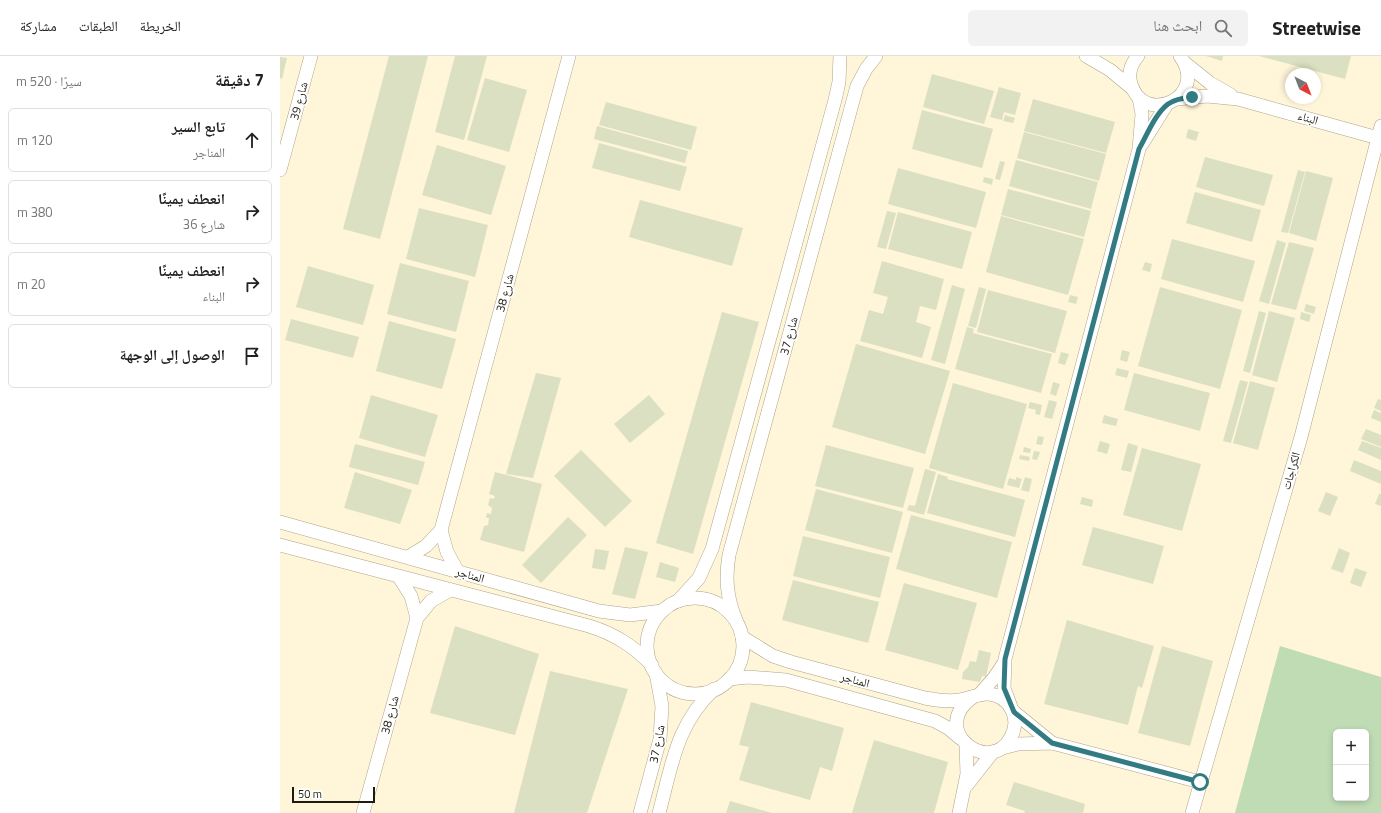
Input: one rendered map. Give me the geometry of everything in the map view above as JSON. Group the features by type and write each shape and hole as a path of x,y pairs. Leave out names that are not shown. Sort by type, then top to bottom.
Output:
{"street":[{"name":"شارع 39","path":"280,170 311,56"},
{"name":"شارع 38","path":"458,572 446,552 441,530 569,56"},
{"name":"شارع 37","path":"678,601 699,578 712,549 835,100 839,82 840,56"},
{"name":"شارع 37","path":"736,620 729,604 726,588 726,572 729,555 854,98 866,69 876,56"},
{"path":"1086,56 1110,70 1136,94"},
{"path":"965,789 998,750 1009,741 1014,732 1016,722 1004,688 1005,659 1139,149 1142,120 1136,94 1130,80 1130,69 1138,56"},
{"path":"1139,149 1147,133 1172,102 1184,92 1188,83 1188,72 1183,59"},
{"name":"البناء","path":"1183,59 1210,83 1238,99"},
{"name":"البناء","path":"1136,94 1147,103 1157,106 1207,96 1238,99 1379,132"},
{"name":"الكراجات","path":"1192,813 1301,437 1379,132"},
{"name":"المناجر","path":"280,522 598,611 630,615 662,611"},
{"name":"شارع 38","path":"408,558 426,546 441,530"},
{"name":"المناجر","path":"280,545 607,632 624,640 639,652 654,669"},
{"path":"399,576 411,596 417,618"},
{"name":"شارع 38","path":"363,813 417,618 431,601 450,590"},
{"path":"697,598 706,599 723,606 736,620 742,637 741,660 729,679 714,690 696,693 678,690 662,680 654,669 648,651 649,637 652,627 662,611 678,601 697,598"},
{"name":"المناجر","path":"742,637 768,653 791,662 925,698 941,701 958,700 976,696"},
{"path":"959,813 967,774 963,741 957,728 958,714 966,702 976,696 994,678 1005,659"},
{"name":"شارع 37","path":"640,813 660,739 662,706 654,669"},
{"name":"المناجر","path":"729,679 748,677 786,680 934,721 948,728 963,741"},
{"name":"شارع 37","path":"659,813 683,729 691,714 714,690"},
{"path":"976,696 988,694 1004,700 1012,710 1052,743"},
{"path":"963,741 974,750 984,752 1029,743 1052,743 1200,782"}],"shaded area":[{"path":"1280,646 1381,677 1381,813 1235,813"}],"building":[{"path":"389,56 428,56 380,239 343,229"},
{"path":"455,56 487,56 464,140 435,132"},
{"path":"1206,56 1223,56 1222,61"},
{"path":"1259,56 1351,56 1345,79 1321,73 1321,68 1304,68"},
{"path":"280,57 287,58 282,79 280,78"},
{"path":"932,74 994,91 984,124 923,107"},
{"path":"485,78 527,90 509,152 467,140"},
{"path":"999,87 1021,93 1015,115 1004,112 1002,120 990,117"},
{"path":"1033,99 1115,122 1106,153 1024,131"},
{"path":"606,102 697,127 691,150 599,125"},
{"path":"922,110 993,129 982,168 912,149"},
{"path":"1005,115 1015,118 1013,123 1003,121"},
{"path":"597,126 688,151 685,163 594,139"},
{"path":"1188,129 1199,132 1196,141 1186,138"},
{"path":"1024,132 1106,154 1099,181 1017,158"},
{"path":"599,143 687,167 680,191 592,168"},
{"path":"437,145 506,166 491,215 422,195"},
{"path":"1205,157 1273,175 1264,206 1196,187"},
{"path":"1016,160 1098,182 1091,209 1009,186"},
{"path":"1000,161 1005,162 1000,180 995,179"},
{"path":"898,168 986,192 976,228 888,204"},
{"path":"1298,170 1305,172 1288,233 1281,232"},
{"path":"1306,171 1333,178 1316,241 1289,233"},
{"path":"984,177 993,179 992,185 983,182"},
{"path":"1008,189 1091,211 1084,237 1001,215"},
{"path":"1195,192 1261,210 1252,242 1186,223"},
{"path":"640,200 743,228 732,266 629,237"},
{"path":"419,208 488,225 475,277 406,259"},
{"path":"887,211 896,213 886,249 877,247"},
{"path":"898,212 972,232 962,269 888,249"},
{"path":"1001,216 1084,239 1068,295 986,272"},
{"path":"1172,239 1255,261 1243,302 1161,279"},
{"path":"1277,240 1286,243 1269,304 1259,301"},
{"path":"1289,242 1314,248 1296,310 1271,304"},
{"path":"882,261 944,279 936,310 920,306 916,322 931,327 922,358 860,341 869,310 883,314 888,297 873,293"},
{"path":"1145,262 1152,264 1150,272 1142,270"},
{"path":"400,263 469,281 456,332 387,314"},
{"path":"308,266 374,285 363,325 296,307"},
{"path":"952,285 965,289 945,364 931,360"},
{"path":"979,287 986,289 976,328 968,326"},
{"path":"1160,287 1242,310 1220,389 1138,366"},
{"path":"988,290 1067,311 1055,353 977,332"},
{"path":"1070,295 1078,297 1076,304 1068,302"},
{"path":"1306,304 1316,307 1314,314 1304,311"},
{"path":"1259,311 1266,313 1250,373 1243,371"},
{"path":"1269,311 1295,318 1277,382 1252,375"},
{"path":"722,312 759,322 693,554 656,543"},
{"path":"1301,312 1311,315 1309,322 1300,319"},
{"path":"291,319 359,337 353,358 285,340"},
{"path":"389,321 456,339 442,389 376,371"},
{"path":"967,327 974,329 973,333 1052,354 1041,393 955,369"},
{"path":"856,344 950,371 925,454 832,427"},
{"path":"1122,350 1130,352 1127,362 1120,360"},
{"path":"1061,352 1069,354 1065,365 1058,363"},
{"path":"1117,368 1129,371 1127,378 1115,375"},
{"path":"536,373 561,378 533,478 506,474"},
{"path":"1134,373 1210,393 1200,431 1124,410"},
{"path":"1240,380 1248,382 1231,443 1223,441"},
{"path":"1250,381 1275,388 1258,450 1233,443"},
{"path":"1053,382 1060,384 1056,396 1050,394"},
{"path":"953,383 1027,404 1003,489 929,468"},
{"path":"371,395 438,415 425,457 359,438"},
{"path":"649,395 665,414 630,443 614,424"},
{"path":"1378,399 1381,400 1381,411 1374,408"},
{"path":"1049,400 1057,402 1052,419 1044,417"},
{"path":"1030,402 1042,405 1040,415 1035,414 1036,410 1028,408"},
{"path":"1374,410 1381,413 1381,422 1371,418"},
{"path":"1104,415 1118,419 1116,426 1102,423"},
{"path":"1366,429 1381,435 1381,447 1361,439"},
{"path":"1038,436 1044,437 1042,445 1036,444"},
{"path":"1100,441 1110,444 1107,454 1097,451"},
{"path":"1362,441 1381,448 1381,460 1358,450"},
{"path":"1128,443 1138,446 1131,472 1121,470"},
{"path":"355,444 425,462 418,485 349,467"},
{"path":"826,445 914,468 903,508 815,486"},
{"path":"1024,447 1031,449 1030,453 1023,452"},
{"path":"1142,448 1201,464 1182,531 1123,515"},
{"path":"581,450 632,501 605,527 554,476"},
{"path":"1034,451 1040,452 1037,460 1032,459"},
{"path":"1020,455 1030,457 1029,461 1019,459"},
{"path":"1354,460 1381,471 1381,484 1350,471"},
{"path":"925,469 936,472 924,515 907,510 909,505 915,506"},
{"path":"355,472 412,490 400,524 344,508"},
{"path":"495,472 542,484 524,552 480,540 484,526 488,525 489,518 486,518 487,513 491,514 492,508 488,505 490,498 494,499 495,496 489,494"},
{"path":"938,474 948,477 947,479 1025,500 1015,537 927,513"},
{"path":"1016,477 1022,479 1019,488 1007,485 1009,478 1016,480"},
{"path":"1025,477 1032,479 1029,492 1021,490"},
{"path":"816,489 903,512 892,553 805,530"},
{"path":"1326,492 1338,497 1330,516 1318,511"},
{"path":"1379,494 1381,494 1381,506 1375,504"},
{"path":"1082,497 1093,500 1092,507 1080,504"},
{"path":"911,515 1012,542 997,598 896,569"},
{"path":"568,517 587,535 541,583 522,565"},
{"path":"1093,527 1164,546 1153,584 1082,565"},
{"path":"803,536 890,557 880,598 793,576"},
{"path":"625,547 648,552 635,599 612,594"},
{"path":"1339,548 1350,553 1343,573 1331,569"},
{"path":"595,549 609,551 605,570 592,568"},
{"path":"660,562 679,568 675,582 656,577"},
{"path":"1355,568 1367,572 1361,587 1350,583"},
{"path":"793,580 879,602 868,643 782,620"},
{"path":"904,583 977,603 958,670 885,650"},
{"path":"1067,620 1154,646 1142,688 1138,686 1128,725 1044,704"},
{"path":"455,626 539,654 515,735 430,713"},
{"path":"1162,646 1213,661 1190,746 1138,733"},
{"path":"979,650 991,653 986,677 982,676 980,682 962,679 963,672 968,667 970,661 976,662"},
{"path":"550,671 628,689 587,813 514,813"},
{"path":"751,702 844,728 832,771 820,767 810,800 739,780 749,747 739,745"},
{"path":"874,740 948,762 934,813 852,813"},
{"path":"1014,782 1085,804 1083,813 1024,813 1025,811 1006,805"},
{"path":"730,801 772,813 726,813"}],"route":[{"path":"1192,97 1176,99 1168,104 1147,133 1139,149 1005,659 1003,679 1004,688 1010,707 1038,734 1052,743 1200,782"}]}
